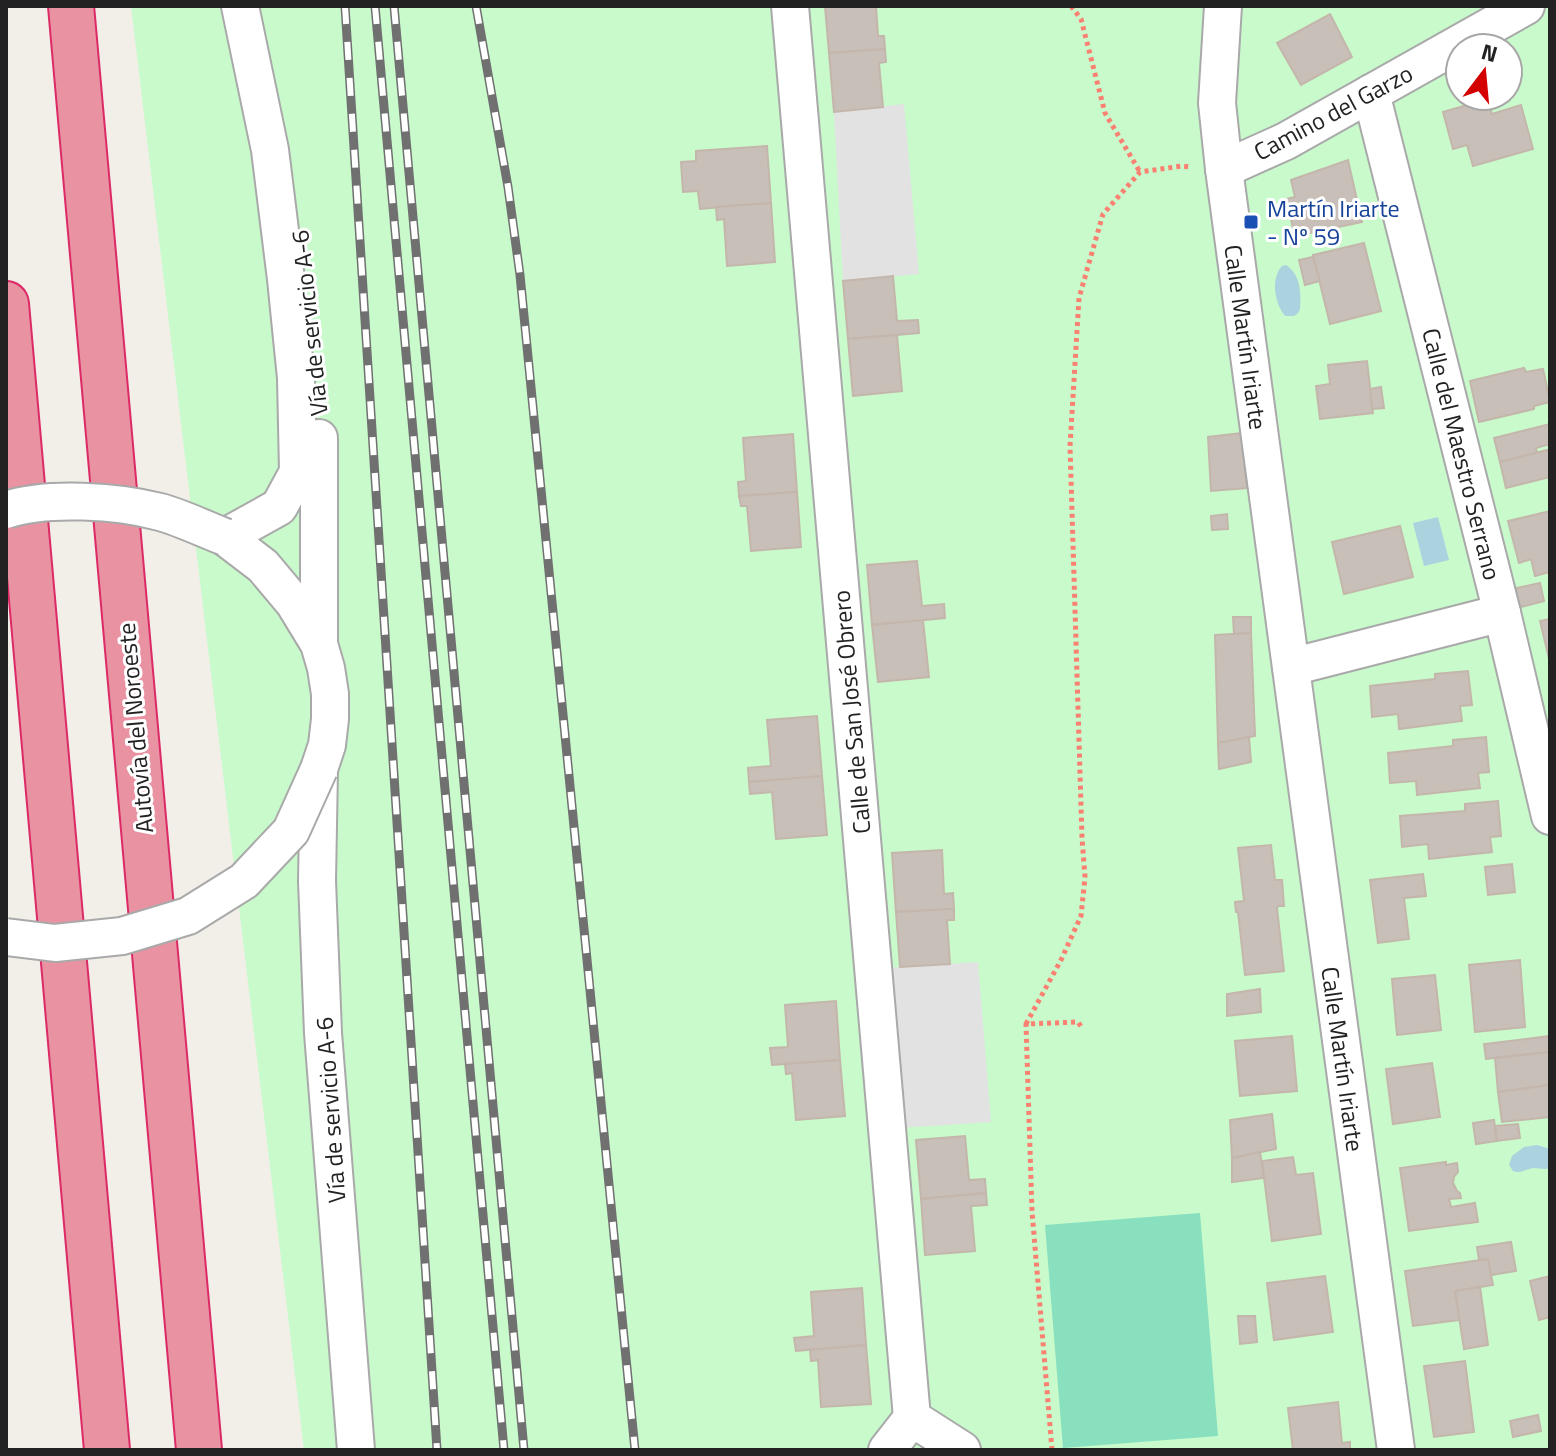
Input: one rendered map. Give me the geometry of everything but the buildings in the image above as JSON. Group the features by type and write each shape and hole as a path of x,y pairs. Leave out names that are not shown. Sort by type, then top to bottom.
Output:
{"highway":[{"name":"Autovía del Noroeste","path":"71,6 199,1450"},
{"path":"6,304 107,1450"}],"street":[{"name":"Vía de servicio A-6","path":"225,537 279,507 298,472 296,378 270,150 240,6"},
{"name":"Vía de servicio A-6","path":"259,6 305,257 319,429 319,644"},
{"name":"Calle de San José Obrero","path":"790,6 912,1418"},
{"name":"Calle Martín Iriarte","path":"1223,6 1217,103 1224,169 1396,1450"},
{"name":"Camino del Garzo","path":"1224,169 1286,141 1526,6"},
{"name":"Calle del Maestro Serrano","path":"1371,93 1550,816"},
{"path":"6,510 21,505 90,501 160,512 225,537 263,566 294,603 319,644 328,681 330,719 327,745 319,769 291,831 244,881 188,916 122,936 55,943 6,937"},
{"path":"1291,667 1502,613"},
{"name":"Vía de servicio A-6","path":"319,769 317,881 323,1033 356,1450"},
{"path":"887,1450 912,1418 962,1450"}],"path":[{"path":"1071,6 1081,19 1105,113 1140,172"},
{"path":"1052,1450 1032,1211 1026,1024 1081,916 1085,877 1070,446 1079,298 1103,214 1140,172 1182,166 1224,169"},
{"path":"1026,1024 1078,1022 1082,1028"}],"green space":[{"path":"131,6 1550,6 1550,1450 304,1450"},
{"path":"1200,1213 1218,1436 1063,1448 1045,1225"}],"shaded area":[{"path":"904,104 919,274 843,281 834,112"},
{"path":"978,962 991,1122 899,1128 886,968"}],"water":[{"path":"1286,265 1295,274 1300,291 1300,309 1294,316 1285,316 1275,291 1278,271"},
{"path":"1438,517 1449,560 1424,566 1413,523"},
{"path":"1537,1145 1550,1149 1550,1168 1513,1171 1509,1165 1512,1156 1524,1147"}],"railway":[{"path":"345,6 437,1450"},
{"path":"375,6 504,1450"},
{"path":"394,6 524,1450"},
{"path":"476,6 520,275 635,1450"}],"place":[{"name":"Martín Iriarte - Nº 59","path":"1251,222"}]}
